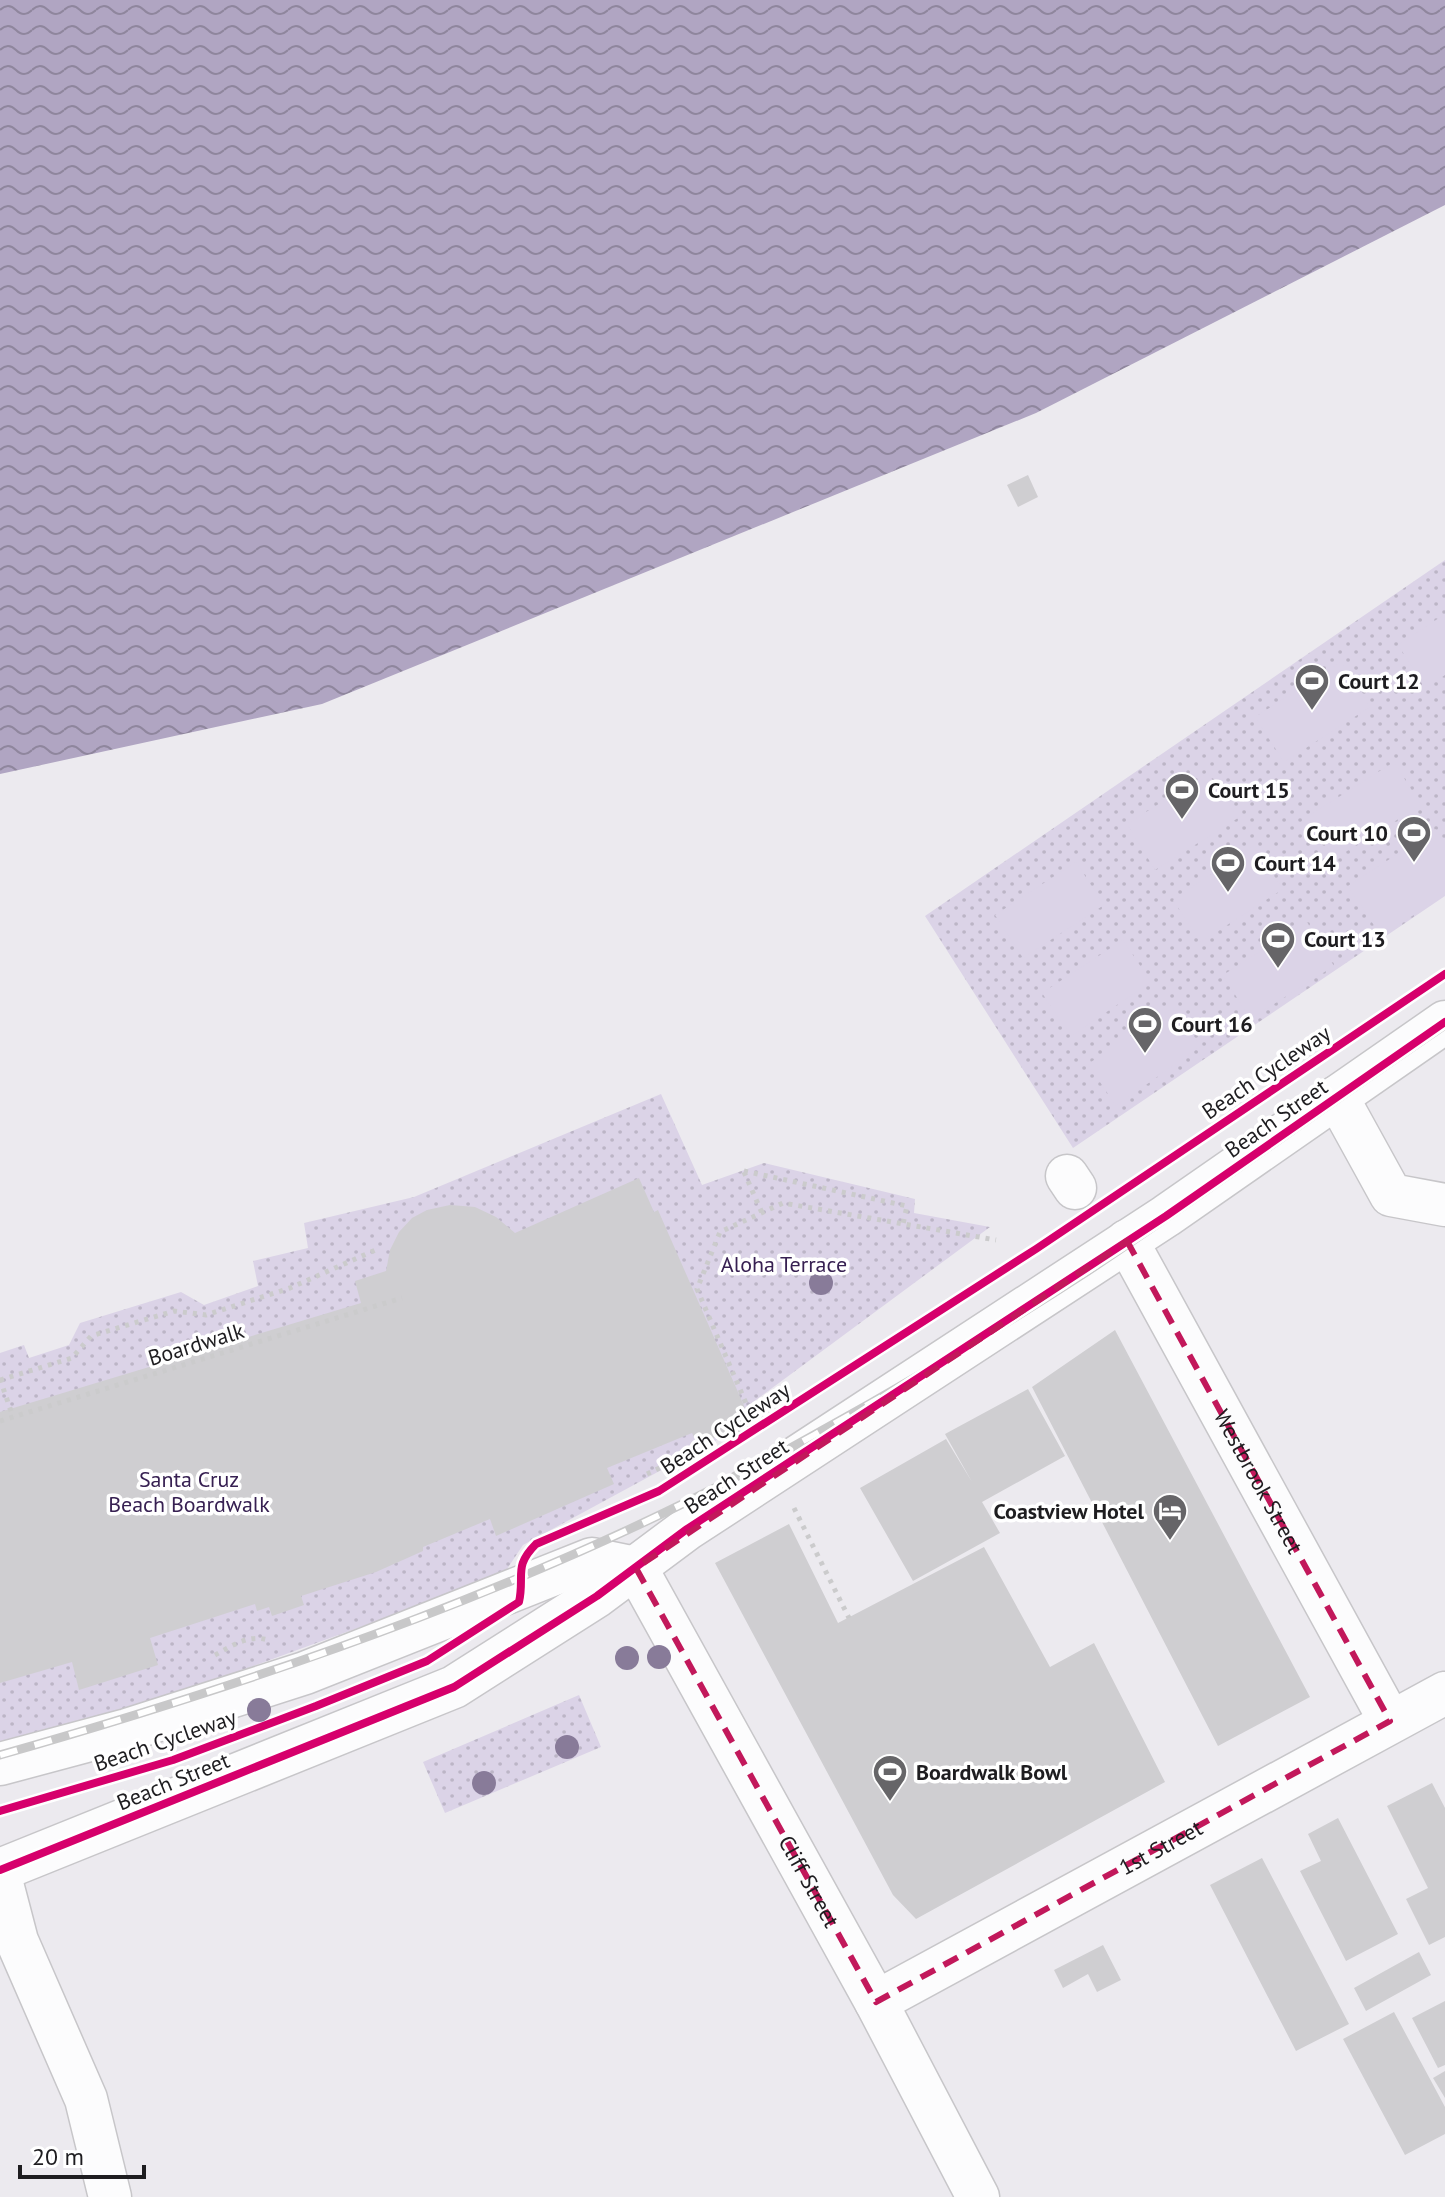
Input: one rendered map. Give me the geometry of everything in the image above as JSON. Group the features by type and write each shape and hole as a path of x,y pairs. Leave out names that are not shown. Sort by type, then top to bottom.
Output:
{"street":[{"name":"Beach Street","path":"0,1870 454,1687 597,1596 687,1529 1127,1241 1445,1022"},
{"path":"1337,1097 1391,1195 1445,1205"},
{"name":"Westbrook Street","path":"1127,1241 1390,1721"},
{"path":"0,1764 127,1730 305,1673 592,1559 636,1568"},
{"name":"Cliff Street","path":"636,1568 876,2002 978,2197"},
{"name":"1st Street","path":"876,2002 1445,1693"},
{"path":"0,1876 17,1941 86,2099 110,2197"}],"path":[{"path":"762,1213 744,1171 907,1206 903,1224"},
{"path":"647,1474 754,1422 697,1289 720,1232 783,1203 996,1240"},
{"path":"13,1417 0,1379 72,1358 91,1336 174,1311 206,1315 290,1288 380,1248"},
{"path":"792,1503 849,1618"}],"highlighted area":[{"path":"1127,1241 1390,1721 876,2002 636,1568"}],"green space":[{"path":"1445,560 1445,896 1073,1148 925,916"},
{"path":"1445,614 1445,675 1426,688 1398,645"},
{"name":"Court 12","path":"1341,662 1370,707 1284,762 1255,717"},
{"path":"1394,762 1421,805 1334,859 1307,817"},
{"name":"Court 15","path":"1208,773 1238,818 1155,870 1127,824"},
{"name":"Court 10","path":"1436,829 1445,842 1445,895 1381,936 1348,886"},
{"name":"Court 14","path":"1253,846 1283,889 1201,942 1173,900"},
{"path":"1076,862 1104,905 1023,958 995,915"},
{"name":"Court 13","path":"1307,922 1334,966 1250,1019 1223,975"},
{"path":"1123,940 1151,982 1071,1036 1042,993"},
{"name":"Court 16","path":"1172,1008 1201,1046 1116,1106 1088,1064"},
{"name":"Santa Cruz Beach Boardwalk","path":"661,1094 702,1185 764,1163 915,1199 914,1213 990,1227 745,1408 750,1422 523,1545 503,1575 182,1692 0,1744 0,1353 24,1345 29,1358 69,1345 80,1323 181,1292 204,1305 258,1286 253,1261 308,1248 304,1223 414,1197"},
{"path":"579,1695 601,1747 445,1813 423,1762"}],"water":[{"path":"0,0 1445,0 1445,205 1036,413 322,704 0,774"}],"building":[{"path":"1028,475 1038,497 1018,507 1007,485"},
{"name":"Santa Cruz Beach Boardwalk","path":"639,1178 654,1212 658,1210 745,1408 737,1411 743,1425 698,1445 692,1433 607,1468 614,1484 496,1536 490,1519 423,1547 423,1551 376,1572 301,1596 304,1605 272,1616 269,1607 257,1611 255,1604 150,1638 158,1665 79,1690 72,1662 0,1683 0,1412 361,1303 355,1281 386,1271 390,1250 399,1232 412,1218 427,1210 450,1205 475,1207 496,1217 515,1233"},
{"name":"Coastview Hotel","path":"1115,1330 1310,1697 1218,1746 1032,1387"},
{"path":"1028,1389 1065,1456 982,1502 1000,1533 913,1581 860,1488 946,1439 972,1482 945,1434"},
{"path":"789,1524 838,1623 984,1547 1050,1667 1094,1643 1165,1782 916,1919 893,1895 715,1563"},
{"path":"1432,1783 1445,1808 1445,1937 1429,1945 1406,1899 1428,1888 1387,1806"},
{"path":"1338,1818 1398,1934 1346,1961 1300,1871 1321,1861 1308,1834"},
{"path":"1262,1858 1349,2024 1296,2051 1210,1885"},
{"path":"1103,1945 1121,1980 1097,1992 1088,1974 1063,1988 1054,1970"},
{"path":"1419,1952 1431,1975 1366,2011 1354,1988"},
{"path":"1445,2001 1445,2065 1438,2068 1412,2018"},
{"path":"1394,2012 1445,2107 1445,2134 1405,2155 1343,2039"},
{"path":"1445,2071 1445,2098 1433,2078"}],"railway":[{"path":"0,1755 209,1692 416,1619 619,1534 718,1486 883,1396 1054,1293 1445,1025"}],"cycle path":[{"name":"Beach Cycleway","path":"0,1811 173,1760 427,1661 519,1602 522,1565 536,1544 659,1491 1036,1249 1445,974"},
{"path":"0,1870 454,1687 597,1596 687,1529 1166,1216 1445,1022"}],"place":[{"name":"Court 12","path":"1312,712"},
{"name":"Court 15","path":"1182,821"},
{"name":"Court 10","path":"1414,864"},
{"name":"Court 14","path":"1228,894"},
{"name":"Court 13","path":"1278,970"},
{"name":"Court 16","path":"1145,1055"},
{"name":"Coastview Hotel","path":"1170,1542"},
{"name":"Boardwalk Bowl","path":"890,1803"}],"park label":[{"name":"Aloha Terrace","path":"784,1264"}]}
